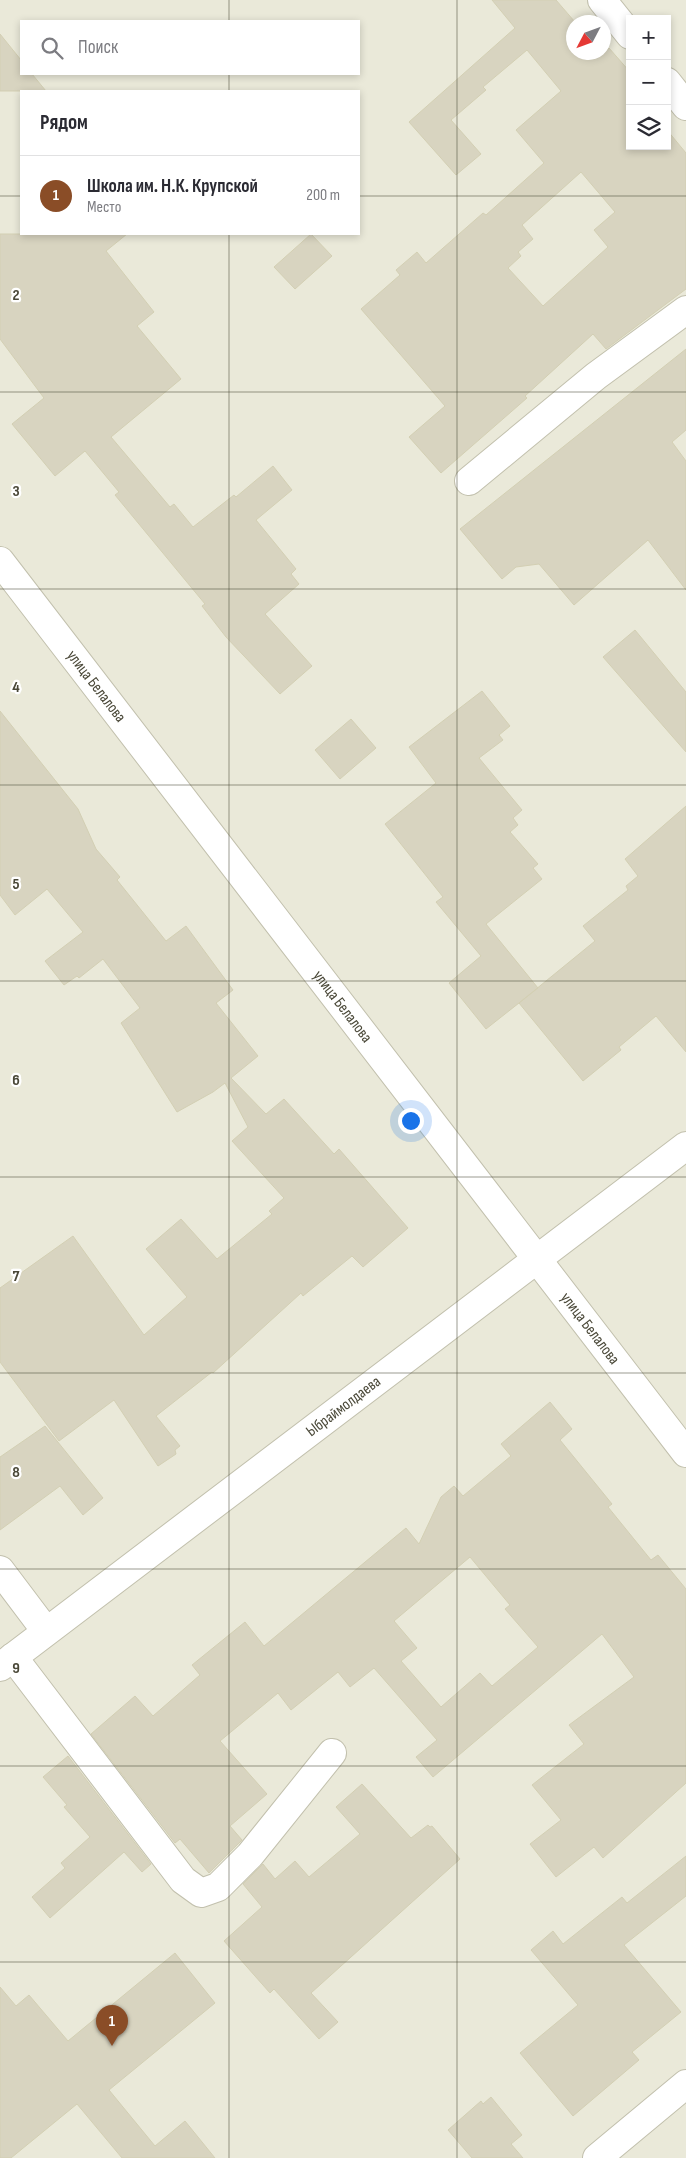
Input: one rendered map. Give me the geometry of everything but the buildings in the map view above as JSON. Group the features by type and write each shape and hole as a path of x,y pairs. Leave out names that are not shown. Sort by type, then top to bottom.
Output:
{"street":[{"path":"602,0 626,30"},
{"path":"671,87 686,106"},
{"path":"469,481 596,376 686,310"},
{"name":"улица Белалова","path":"0,561 536,1260 686,1452"},
{"name":"Ыбраймолдаева","path":"6,1662 686,1146"},
{"path":"0,1570 46,1631"},
{"path":"6,1662 184,1880 201,1893 218,1887 250,1855 332,1753"},
{"path":"597,2158 686,2084"}],"shaded area":[{"path":"0,0 686,0 686,2158 0,2158"}],"place":[{"name":"Школа им. Н.К. Крупской","path":"112,2046"}]}
